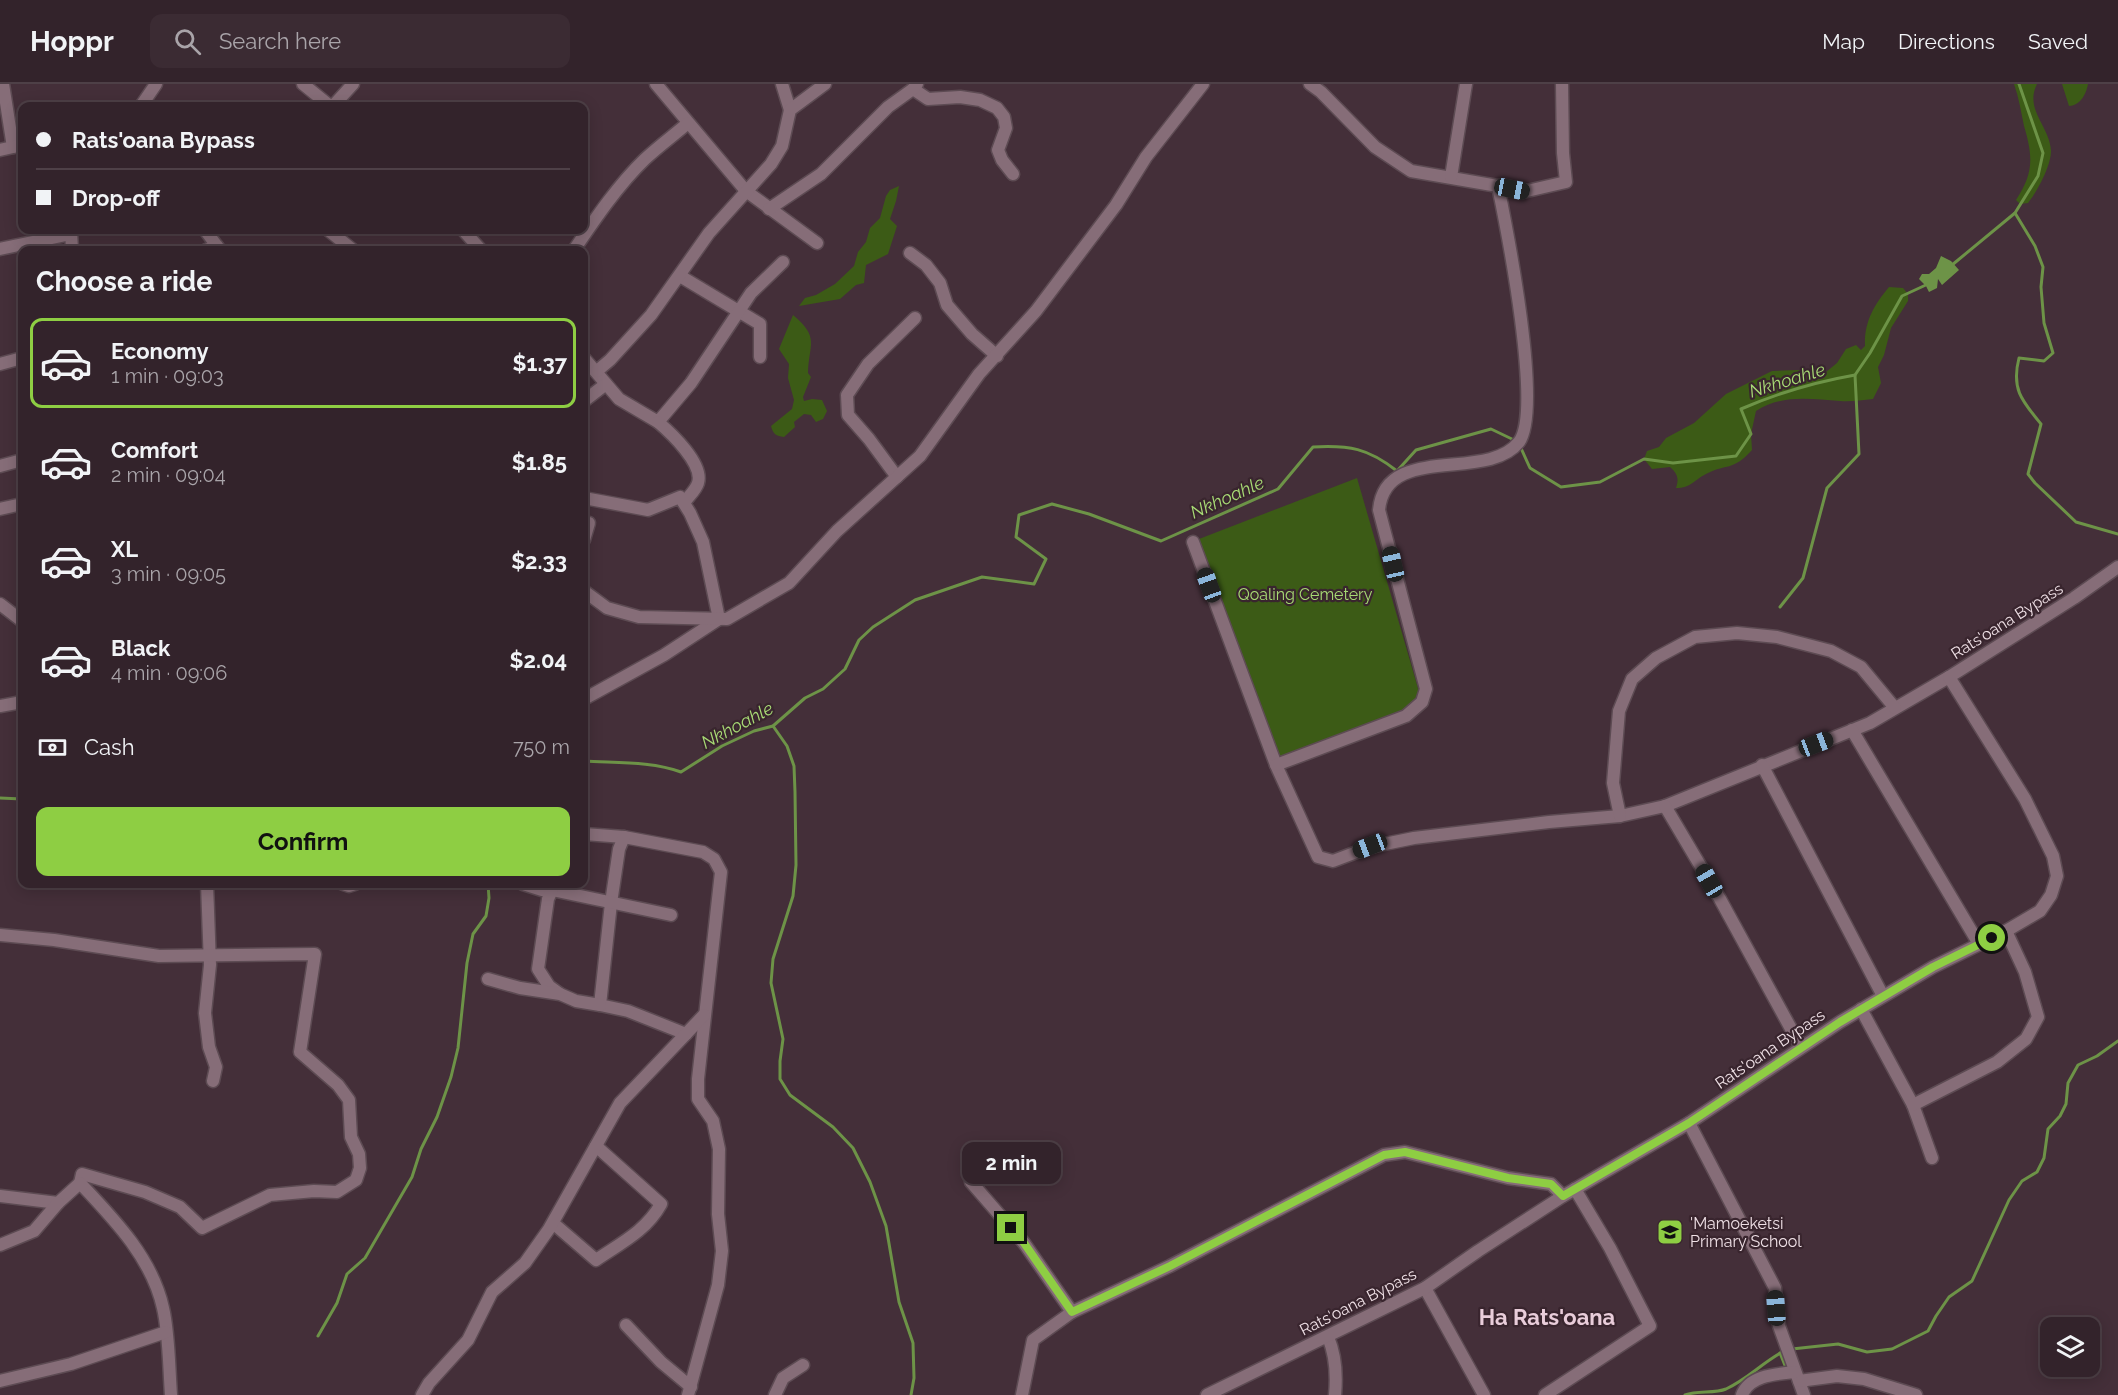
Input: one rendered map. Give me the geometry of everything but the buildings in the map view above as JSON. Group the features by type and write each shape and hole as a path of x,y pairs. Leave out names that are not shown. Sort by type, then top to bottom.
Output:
{"street":[{"path":"3,84 12,147"},
{"path":"144,102 156,84"},
{"path":"303,84 325,102"},
{"path":"335,102 352,84"},
{"path":"656,84 746,191 817,243"},
{"path":"597,371 651,315 709,233 771,164 782,146 790,110 782,84"},
{"path":"790,110 825,84"},
{"path":"588,594 607,608 639,617 727,619 789,583 837,531 920,456 979,374 1036,311 1093,237 1146,157 1203,84"},
{"path":"1310,84 1321,92 1375,147 1411,171 1527,191 1566,182 1563,153 1562,84"},
{"path":"1451,177 1466,84"},
{"path":"769,209 821,174 888,106 915,87 928,99 960,97 980,100 997,108 1004,117 1006,128 998,150 1013,174"},
{"path":"312,102 317,96"},
{"path":"588,229 646,158 688,123"},
{"path":"1276,765 1406,716 1422,702 1425,689 1379,510 1380,500 1389,484 1412,470 1499,458 1519,442 1524,431 1526,381 1519,296 1498,186"},
{"path":"0,249 63,234"},
{"path":"333,234 348,246"},
{"path":"467,234 477,246"},
{"path":"910,253 926,265 940,283 947,305 972,334 997,356"},
{"path":"658,422 691,383 738,310 760,282 783,262"},
{"path":"680,276 760,324 760,357"},
{"path":"897,477 848,415 847,395 868,364 915,318"},
{"path":"0,364 18,359"},
{"path":"588,362 619,399 658,422 669,431 690,457 699,473 698,483 684,503"},
{"path":"588,397 606,384"},
{"path":"0,466 18,461"},
{"path":"588,499 648,510 680,497 703,542 719,619"},
{"path":"0,509 18,505"},
{"path":"1194,542 1276,765 1318,857 1333,861 1370,846 1414,838 1620,816 1665,806 1870,723 1949,677"},
{"name":"Rats'oana Bypass","path":"1207,1395 1425,1288 1563,1196 1689,1123 1861,1009 1933,967 2006,932 2040,911 2051,895 2057,876 2053,856 2025,799 1949,677 2117,568"},
{"path":"0,604 18,618"},
{"path":"588,697 664,655 719,619"},
{"path":"1620,816 1613,783 1619,711 1632,679 1656,658 1695,638 1737,633 1777,637 1831,651 1861,667 1895,708"},
{"path":"0,706 18,703"},
{"path":"1852,730 1979,944"},
{"path":"1762,765 1883,996"},
{"path":"1665,806 1801,1047"},
{"path":"588,834 624,837 703,852 714,859 721,872 704,1015 698,1099 713,1121 719,1149 718,1214 722,1251 718,1285 690,1391"},
{"path":"600,1005 611,903 619,849 624,837"},
{"path":"207,888 209,955 205,1013 209,1047 216,1067 213,1081"},
{"path":"551,888 538,969 549,986 576,1001 628,1011 686,1034"},
{"path":"555,888 670,915"},
{"path":"1913,1105 1998,1062 2026,1039 2038,1017 2025,972 2006,932"},
{"path":"0,935 54,940 159,956 315,954 300,1052 338,1085 349,1100 351,1137 359,1154 360,1168 356,1180 337,1192 314,1191 270,1195 202,1228 180,1207 145,1192 82,1174 80,1183 58,1203 34,1231 0,1245"},
{"path":"488,979 520,988 560,994"},
{"path":"1861,1009 1913,1105 1932,1158"},
{"path":"422,1395 429,1383 468,1340 492,1292 525,1263 553,1223 620,1104 704,1015"},
{"path":"1689,1123 1775,1288 1779,1326 1804,1395"},
{"path":"553,1223 596,1260 641,1231 653,1220 661,1204 596,1146"},
{"path":"1022,1395 1033,1340 1072,1312 1170,1266 1384,1155 1405,1152 1508,1178 1551,1184 1563,1196"},
{"path":"971,1182 1024,1243 1072,1312"},
{"path":"80,1183 120,1226 156,1284 164,1309 171,1395"},
{"path":"1545,1395 1650,1326 1610,1248 1575,1190"},
{"path":"0,1196 58,1203"},
{"path":"1425,1288 1484,1395"},
{"path":"626,1325 690,1391"},
{"path":"0,1381 71,1364 166,1332"},
{"path":"1328,1336 1336,1365 1335,1395"},
{"path":"775,1395 783,1378 803,1365"},
{"path":"1742,1395 1751,1382 1772,1375 1837,1376 1864,1379 1916,1395"}],"green space":[{"path":"2014,84 2037,84 2034,93 2035,110 2047,134 2051,151 2046,171 2035,192 2028,203 2020,204 2016,200 2029,173 2030,155"},
{"path":"2062,84 2088,84 2086,92 2077,104 2069,106"},
{"path":"899,186 890,219 897,226 888,254 866,265 864,283 856,285 840,299 799,306 805,298 816,295 835,284 854,266 870,228 880,218 886,196 890,190"},
{"path":"1889,287 1903,288 1908,294 1908,301 1891,328 1884,355 1878,367 1881,383 1873,399 1848,401 1797,399 1766,406 1756,411 1751,434 1752,450 1745,457 1734,464 1702,476 1685,487 1676,488 1677,477 1670,467 1652,469 1644,459 1647,451 1659,447 1666,438 1694,423 1726,394 1772,371 1798,370 1812,375 1826,372 1837,363 1846,349 1856,345 1861,350 1865,346 1866,329 1871,314"},
{"path":"793,315 807,330 811,341 808,373 811,377 803,397 804,401 822,400 827,411 823,419 816,422 811,415 804,414 794,422 795,427 784,437 775,434 771,426 792,409 794,400 788,378 789,364 779,349"},
{"name":"Qoaling Cemetery","path":"1357,478 1422,702 1406,716 1276,765 1199,539"}],"shaded area":[{"path":"1941,256 1951,261 1959,270 1942,285 1938,279 1937,288 1929,292 1919,279 1922,274 1929,274 1936,268"}],"waterway":[{"name":"Nkhoahle","path":"1952,265 2015,213 2038,176 2043,153 2019,84"},
{"path":"2015,213 2035,246 2043,267 2041,287 2044,323 2053,353 2044,361 2019,358 2017,386 2028,408 2041,424 2028,474 2076,522 2118,534"},
{"name":"Nkhoahle","path":"1520,446 1530,468 1561,487 1600,482 1644,459 1673,463 1736,456 1751,434 1741,409 1797,389 1855,375 1902,296 1928,284"},
{"path":"1780,607 1803,578 1827,488 1859,454 1855,375"},
{"name":"Nkhoahle","path":"588,761 646,764 681,772 722,746 754,731 773,726 805,698 823,689 845,669 859,640 873,627 915,600 982,577 1034,584 1046,559 1016,537 1019,515 1052,504 1089,514 1161,541 1278,489 1313,447 1358,450 1377,457 1397,471 1416,450 1491,429 1514,440"},
{"path":"773,726 787,746 794,766 795,792 796,865 793,896 773,959 771,983 783,1039 780,1079 790,1095 833,1127 853,1148 870,1182 886,1226 899,1302 913,1343 914,1378 911,1395"},
{"name":"Nkhoahle","path":"0,798 18,799"},
{"path":"318,1336 337,1303 347,1274 365,1258 412,1177 421,1149 437,1117 458,1048 467,963 473,934 486,916 488,888"},
{"path":"1792,1349 1838,1344 1867,1352 1892,1349 1928,1331 1949,1297 1972,1281 2009,1200 2022,1181 2037,1172 2044,1158 2048,1129 2060,1116 2066,1104 2068,1083 2078,1065 2097,1056 2118,1041"},
{"path":"1685,1395 1726,1389 1786,1350"},
{"path":"1780,1353 1786,1368"}],"place":[{"name":"'Mamoeketsi Primary School","path":"1670,1232"}],"district":[{"name":"Ha Rats'oana","path":"1547,1317"}],"route":[{"path":"1011,1228 1072,1312 1170,1266 1384,1155 1405,1152 1508,1178 1551,1184 1563,1196 1689,1123 1840,1022 1933,967 1992,938"}]}
